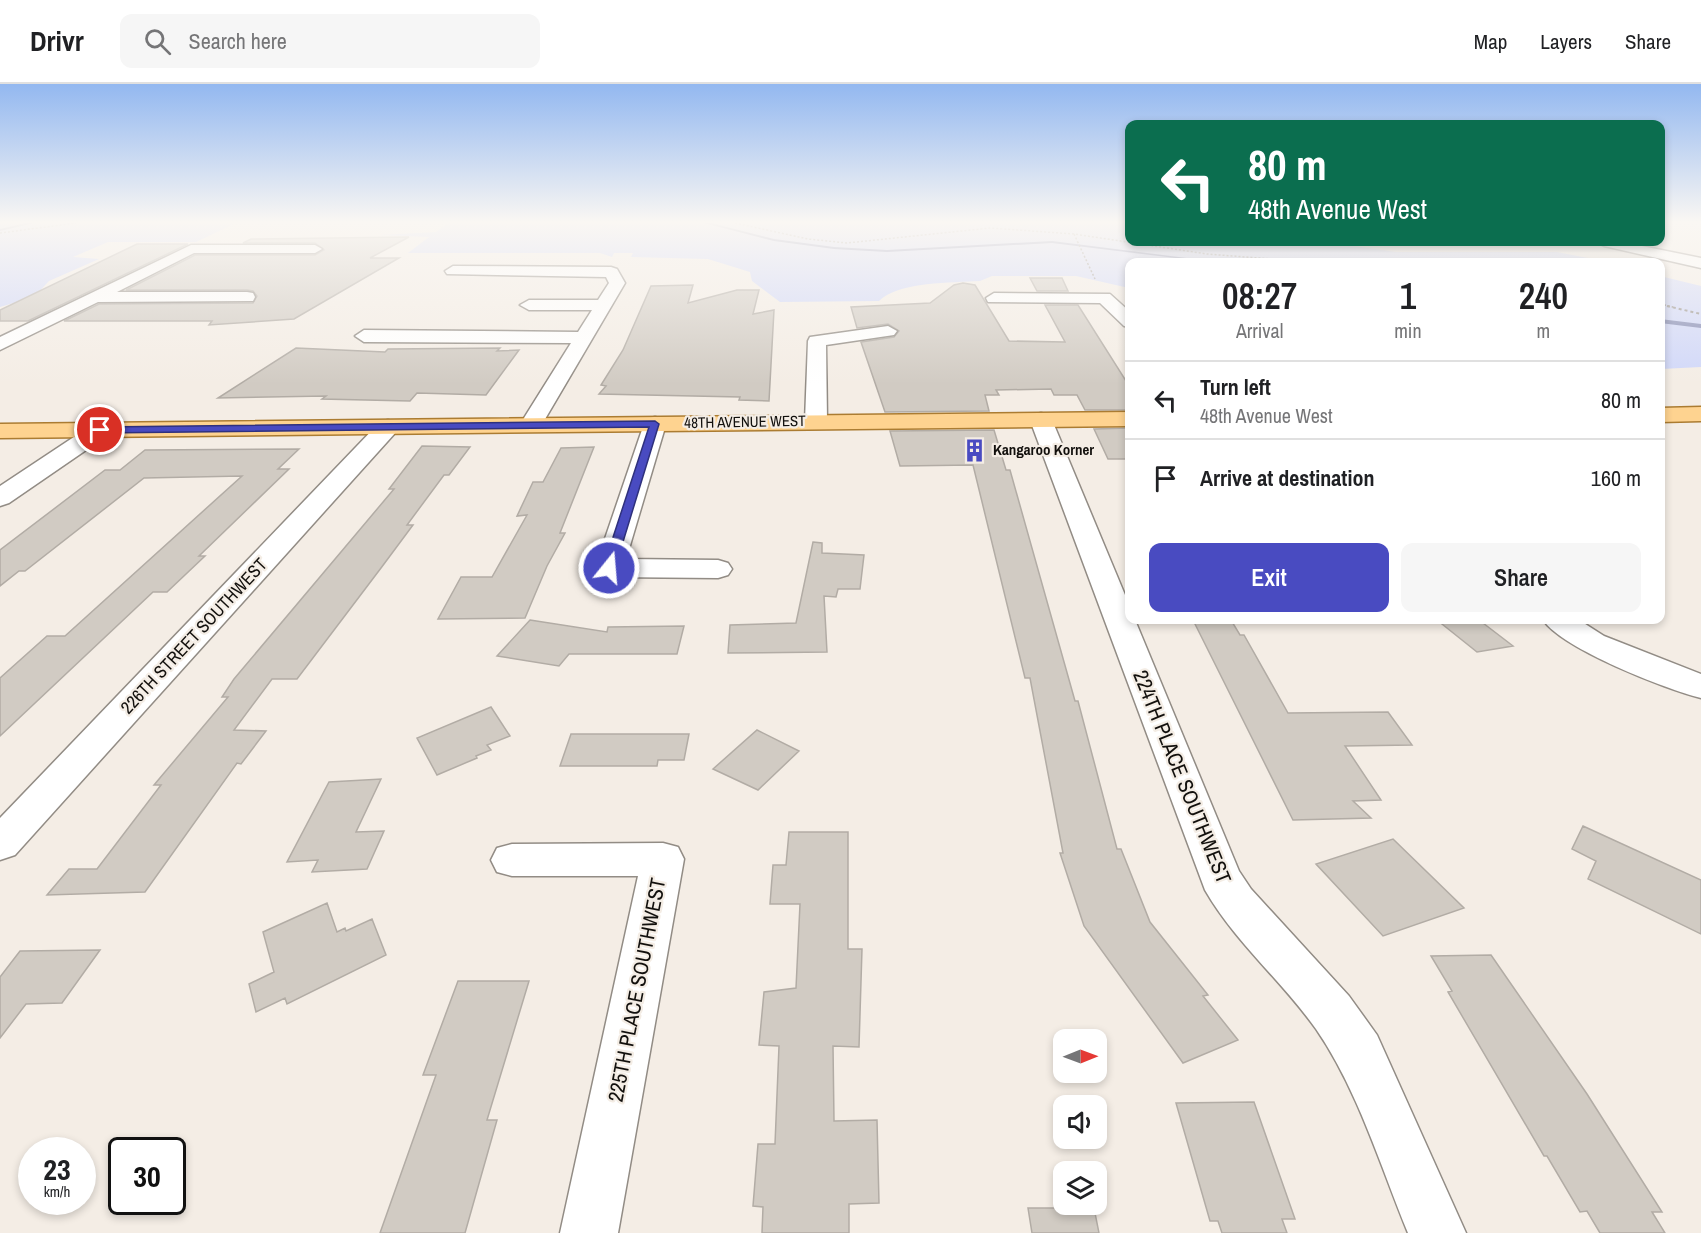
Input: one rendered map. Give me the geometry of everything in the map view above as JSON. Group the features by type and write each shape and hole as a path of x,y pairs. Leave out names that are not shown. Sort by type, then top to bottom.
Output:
{"main road":[{"path":"1665,415 1701,414"},
{"name":"48TH AVENUE WEST","path":"0,431 1125,419"}],"street":[{"path":"0,344 134,277"},
{"path":"530,426 617,283 614,277"},
{"path":"546,286 615,286"},
{"path":"92,297 247,297"},
{"path":"994,298 1104,298 1125,317"},
{"path":"529,305 604,305"},
{"path":"816,421 817,341 888,331"},
{"path":"364,336 584,338"},
{"name":"224TH PLACE SOUTHWEST","path":"1041,420 1220,878 1235,902 1332,1012 1359,1052 1437,1233"},
{"path":"655,424 609,568 718,569"},
{"name":"226TH STREET SOUTHWEST","path":"0,844 388,427"},
{"path":"0,498 100,430"},
{"path":"1565,624 1593,643 1701,687"},
{"name":"225TH PLACE SOUTHWEST","path":"512,860 663,859 589,1233"}],"path":[{"path":"1094,277 1104,298"},
{"path":"1665,305 1701,314"}],"shaded area":[{"path":"0,277 59,277 49,281 34,297 0,307"},
{"path":"751,277 991,277 980,281 912,286 888,294 879,301 780,302 752,281"},
{"path":"1079,277 1125,277 1125,287"},
{"path":"1665,277 1701,286 1701,367 1665,369"}],"building":[{"path":"69,277 120,277 28,321 0,321 0,310"},
{"path":"152,277 367,277 294,319 209,325 212,321 64,321 99,304 253,303 257,296 253,291 247,290 126,290"},
{"path":"1030,278 1062,278 1068,291 1037,291"},
{"path":"963,283 975,285 1009,341 1065,342 1045,305 1078,305 1125,379 1125,410 1085,410 1077,395 1054,395 1051,389 996,390 999,395 985,395 989,411 885,412 861,342 894,337 899,331 888,324 857,328 851,307 930,303 954,285"},
{"path":"693,285 688,303 737,290 759,290 753,314 774,310 769,401 739,400 740,397 599,394 606,386 601,385 623,350 651,286"},
{"path":"296,348 385,352 388,349 500,348 497,351 519,350 486,395 417,393 410,401 322,399 326,396 218,398"},
{"path":"1125,428 1125,459 1108,459 1094,429"},
{"path":"994,430 1006,470 1010,470 1075,701 1078,701 1117,849 1121,849 1150,922 1208,995 1203,996 1238,1040 1183,1063 1084,926 1060,853 1063,853 1030,678 1025,678 973,465 900,466 890,431"},
{"path":"422,446 470,447 449,475 444,475 407,525 413,525 297,679 272,679 234,730 266,731 241,764 237,763 145,892 47,895 69,869 97,869 161,785 154,785 228,697 222,697 234,679 394,489 389,489"},
{"path":"594,447 560,533 565,533 547,566 525,618 438,619 461,577 492,577 527,515 517,516 533,482 543,482 561,448"},
{"path":"299,449 278,469 289,469 199,556 205,556 167,592 153,592 0,736 0,678 47,636 65,636 242,476 144,478 25,571 19,571 0,586 0,550 105,470 120,470 145,450"},
{"path":"813,542 822,543 822,553 864,555 860,589 838,589 836,597 824,596 827,652 728,653 730,625 796,623"},
{"path":"530,620 607,632 608,627 684,626 677,654 569,654 559,666 497,656"},
{"path":"1195,624 1233,624 1240,635 1244,635 1288,713 1388,712 1412,745 1345,746 1381,800 1353,801 1371,818 1293,820"},
{"path":"1442,624 1484,624 1513,646 1477,652"},
{"path":"491,707 510,736 487,745 491,750 476,756 477,758 437,775 417,738"},
{"path":"757,730 799,751 758,790 713,769"},
{"path":"571,734 689,734 684,760 658,760 657,766 560,766"},
{"path":"381,779 356,832 384,831 367,869 312,872 318,860 287,862 329,782"},
{"path":"1583,826 1701,880 1701,934 1588,879 1596,861 1572,849"},
{"path":"789,832 848,832 848,949 862,949 859,1047 833,1046 834,1121 877,1120 879,1203 849,1204 849,1233 762,1233 763,1207 753,1206 758,1144 775,1144 779,1046 759,1045 764,992 796,988 800,904 770,904 773,865 786,865"},
{"path":"1393,839 1464,908 1383,936 1316,864"},
{"path":"327,903 337,932 345,928 346,931 372,919 386,955 287,1004 285,998 256,1012 249,984 274,972 263,932"},
{"path":"100,950 62,1003 26,1004 0,1038 0,977 20,951"},
{"path":"1491,955 1587,1094 1662,1212 1652,1212 1665,1233 1600,1233 1587,1211 1580,1212 1547,1156 1544,1156 1448,992 1452,991 1431,956"},
{"path":"458,981 529,981 487,1120 497,1120 465,1233 380,1233 436,1075 423,1075"},
{"path":"1254,1102 1295,1219 1282,1219 1287,1233 1222,1233 1218,1221 1210,1221 1176,1103"},
{"path":"1028,1208 1053,1208 1053,1215 1095,1215 1099,1233 1032,1233"}],"waterway":[{"path":"1665,322 1701,326"}],"place":[{"name":"Kangaroo Korner","path":"975,450"}],"route":[{"path":"100,430 655,424 609,568"}]}
